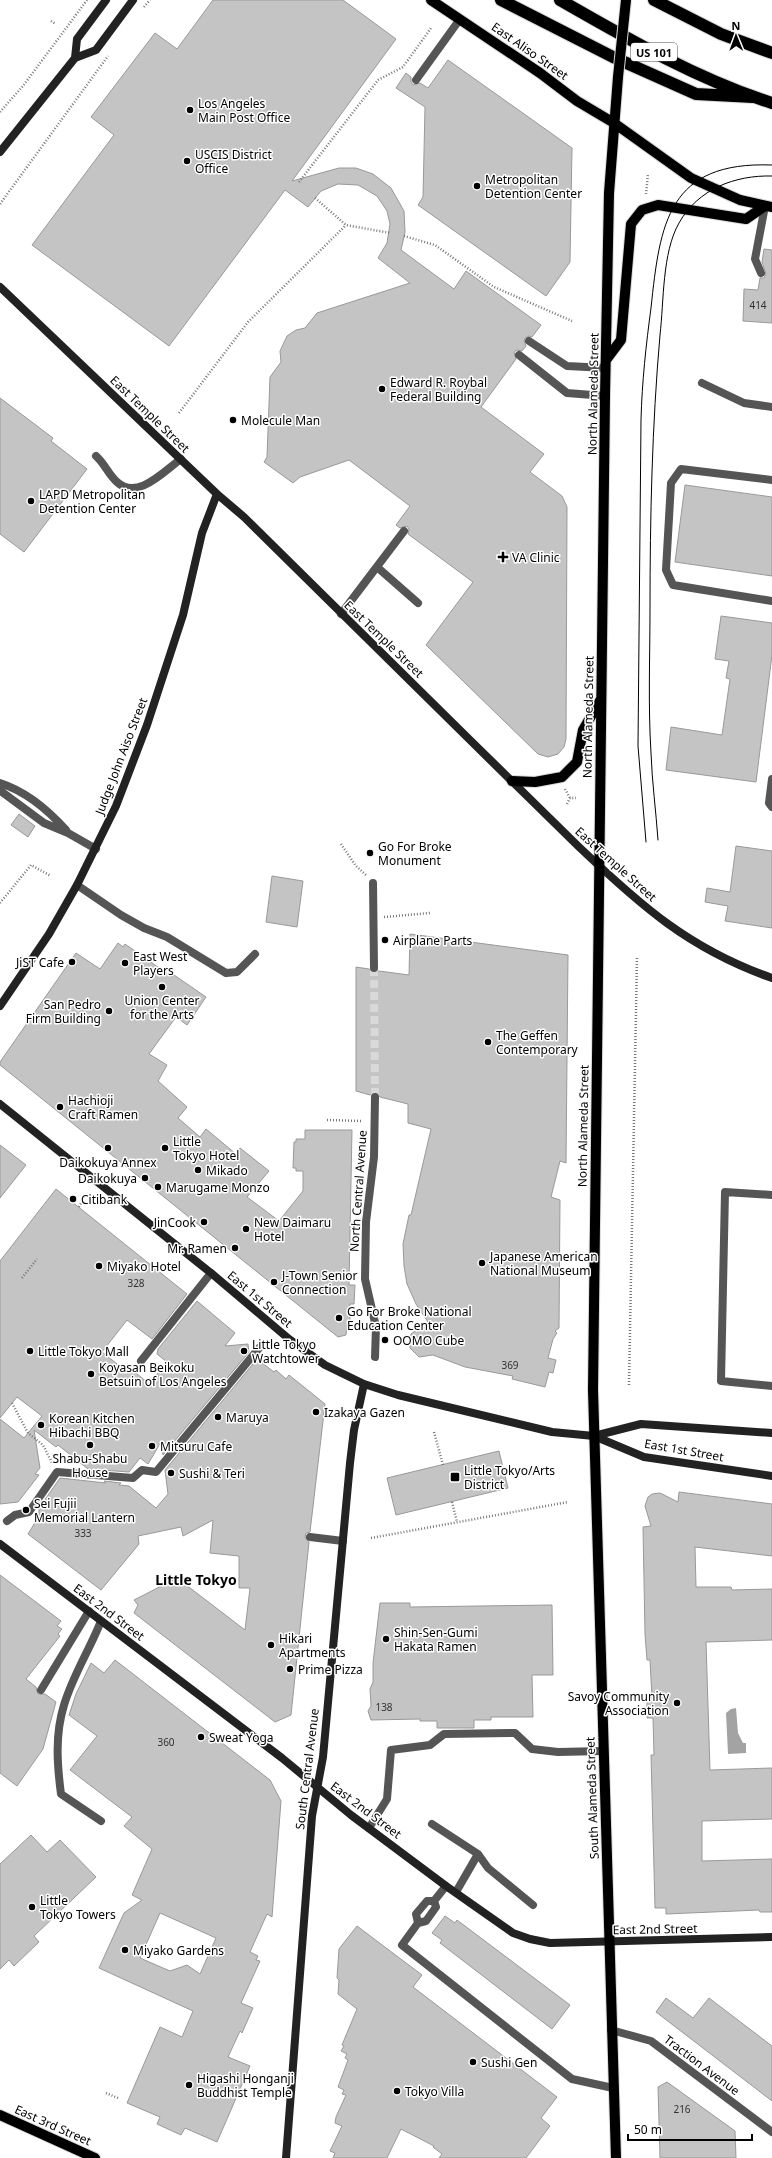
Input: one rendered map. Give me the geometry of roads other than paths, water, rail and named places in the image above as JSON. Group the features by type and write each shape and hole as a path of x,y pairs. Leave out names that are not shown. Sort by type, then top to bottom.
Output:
{"highway":[{"path":"501,0 613,57 696,94 753,97"},
{"name":"US 101","path":"560,0 631,41 710,79 753,97 772,103"},
{"path":"654,0 721,34 772,53"}],"main road":[{"path":"75,58 77,39 106,0"},
{"path":"0,152 75,58 96,50 133,0"},
{"name":"East Aliso Street","path":"431,0 540,73 577,102 614,122 691,178 728,196 768,206"},
{"name":"North Alameda Street","path":"594,1436 598,865 609,193 614,122 626,0"},
{"path":"606,364 621,340 631,224 642,210 658,205 746,219 768,206"},
{"name":"East Temple Street","path":"0,287 180,460 244,517 512,782 636,901 680,934 737,965 772,978"},
{"name":"Judge John Aiso Street","path":"0,1006 49,934 96,849 116,806 147,725 182,615 202,533 217,494"},
{"path":"512,782 541,781 562,777 577,762 583,730 601,699"},
{"name":"East 1st Street","path":"0,1104 211,1273 289,1339 325,1365 364,1384 398,1395 552,1432 594,1436 644,1457 772,1476"},
{"name":"South Central Avenue","path":"286,2158 312,1816 323,1757 342,1542 354,1430 364,1384"},
{"name":"East 1st Street","path":"594,1436 641,1424 772,1433"},
{"name":"South Alameda Street","path":"594,1436 616,2158"},
{"name":"East 2nd Street","path":"0,1544 282,1758 317,1788 446,1886 513,1933 530,1939 550,1943 772,1937"},
{"name":"East 3rd Street","path":"0,2115 95,2158"}],"street":[{"path":"416,80 460,19"},
{"path":"761,273 755,259 768,206"},
{"path":"529,341 567,366 606,364"},
{"path":"519,355 567,394 605,396"},
{"path":"702,383 744,403 772,407"},
{"path":"96,456 105,464 110,474 118,483 126,489 133,490 143,486 180,460"},
{"path":"772,480 681,469 671,483 666,570 673,585 772,601"},
{"path":"341,614 404,531"},
{"path":"377,567 418,603"},
{"path":"771,805 772,779"},
{"path":"0,783 9,786 51,813 68,833"},
{"path":"0,787 2,792 44,823 68,833 96,849"},
{"path":"373,883 374,968"},
{"path":"77,885 121,915 144,928 167,937 226,973 237,972 255,954"},
{"name":"North Central Avenue","path":"375,1097 374,1157 366,1222 365,1279 376,1327 375,1357"},
{"path":"772,1195 725,1192 721,1381 772,1386"},
{"path":"141,1362 211,1273"},
{"path":"8,1521 15,1515 29,1512 57,1472 132,1478 142,1470 156,1472 260,1347"},
{"path":"310,1536 342,1542"},
{"path":"41,1690 89,1611"},
{"path":"101,1621 93,1641 84,1655 63,1706 56,1754 61,1794 101,1821"},
{"path":"370,1828 388,1799 391,1750 430,1745 444,1734 515,1733 532,1748 558,1752 604,1751"},
{"path":"432,1824 478,1854 488,1868 533,1905"},
{"path":"456,1892 478,1854"},
{"path":"434,1901 446,1886"},
{"path":"418,1923 416,1914 419,1909 427,1901 434,1901"},
{"path":"434,1901 436,1907 426,1921 418,1923 402,1945 572,2079 613,2088"},
{"name":"Traction Avenue","path":"611,2030 644,2038 657,2045 772,2132"}],"tunnel":[{"path":"374,968 375,1097"}],"tram line":[{"path":"646,842 638,746 641,420 646,350 659,249 666,224 676,203 690,186 710,174 737,167 772,165"},
{"path":"658,840 650,735 650,541 657,369 663,293 669,248 673,235 687,211 696,201 707,193 731,181 758,176 772,176"}],"place":[{"name":"Los Angeles Main Post Office","path":"190,110"},
{"name":"USCIS District Office","path":"187,161"},
{"name":"Metropolitan Detention Center","path":"477,186"},
{"name":"Edward R. Roybal Federal Building","path":"382,389"},
{"name":"Molecule Man","path":"233,420"},
{"name":"LAPD Metropolitan Detention Center","path":"31,501"},
{"name":"VA Clinic","path":"503,557"},
{"name":"Go For Broke Monument","path":"370,853"},
{"name":"Airplane Parts","path":"385,940"},
{"name":"JiST Cafe","path":"72,962"},
{"name":"East West Players","path":"125,963"},
{"name":"Union Center for the Arts","path":"162,987"},
{"name":"San Pedro Firm Building","path":"109,1011"},
{"name":"The Geffen Contemporary","path":"488,1042"},
{"name":"Hachioji Craft Ramen","path":"60,1107"},
{"name":"Daikokuya Annex","path":"108,1148"},
{"name":"Little Tokyo Hotel","path":"165,1148"},
{"name":"Mikado","path":"198,1170"},
{"name":"Daikokuya","path":"145,1178"},
{"name":"Marugame Monzo","path":"158,1187"},
{"name":"Citibank","path":"73,1199"},
{"name":"JinCook","path":"204,1222"},
{"name":"New Daimaru Hotel","path":"246,1229"},
{"name":"Mr. Ramen","path":"235,1248"},
{"name":"Japanese American National Museum","path":"482,1263"},
{"name":"Miyako Hotel","path":"99,1266"},
{"name":"J-Town Senior Connection","path":"274,1282"},
{"name":"Go For Broke National Education Center","path":"339,1318"},
{"name":"OOMO Cube","path":"385,1340"},
{"name":"Little Tokyo Mall","path":"30,1351"},
{"name":"Little Tokyo Watchtower","path":"244,1351"},
{"name":"Koyasan Beikoku Betsuin of Los Angeles","path":"91,1374"},
{"name":"Izakaya Gazen","path":"316,1412"},
{"name":"Maruya","path":"218,1417"},
{"name":"Korean Kitchen Hibachi BBQ","path":"41,1425"},
{"name":"Shabu-Shabu House","path":"90,1445"},
{"name":"Mitsuru Cafe","path":"152,1446"},
{"name":"Sushi & Teri","path":"171,1473"},
{"name":"Little Tokyo/Arts District","path":"455,1477"},
{"name":"Sei Fujii Memorial Lantern","path":"26,1510"},
{"name":"Shin-Sen-Gumi Hakata Ramen","path":"386,1639"},
{"name":"Hikari Apartments","path":"271,1645"},
{"name":"Prime Pizza","path":"290,1669"},
{"name":"Savoy Community Association","path":"677,1703"},
{"name":"Sweat Yoga","path":"201,1737"},
{"name":"Little Tokyo Towers","path":"32,1907"},
{"name":"Miyako Gardens","path":"125,1950"},
{"name":"Sushi Gen","path":"473,2062"},
{"name":"Higashi Honganji Buddhist Temple","path":"189,2085"},
{"name":"Tokyo Villa","path":"397,2091"}],"district":[{"name":"Little Tokyo","path":"196,1579"}]}
